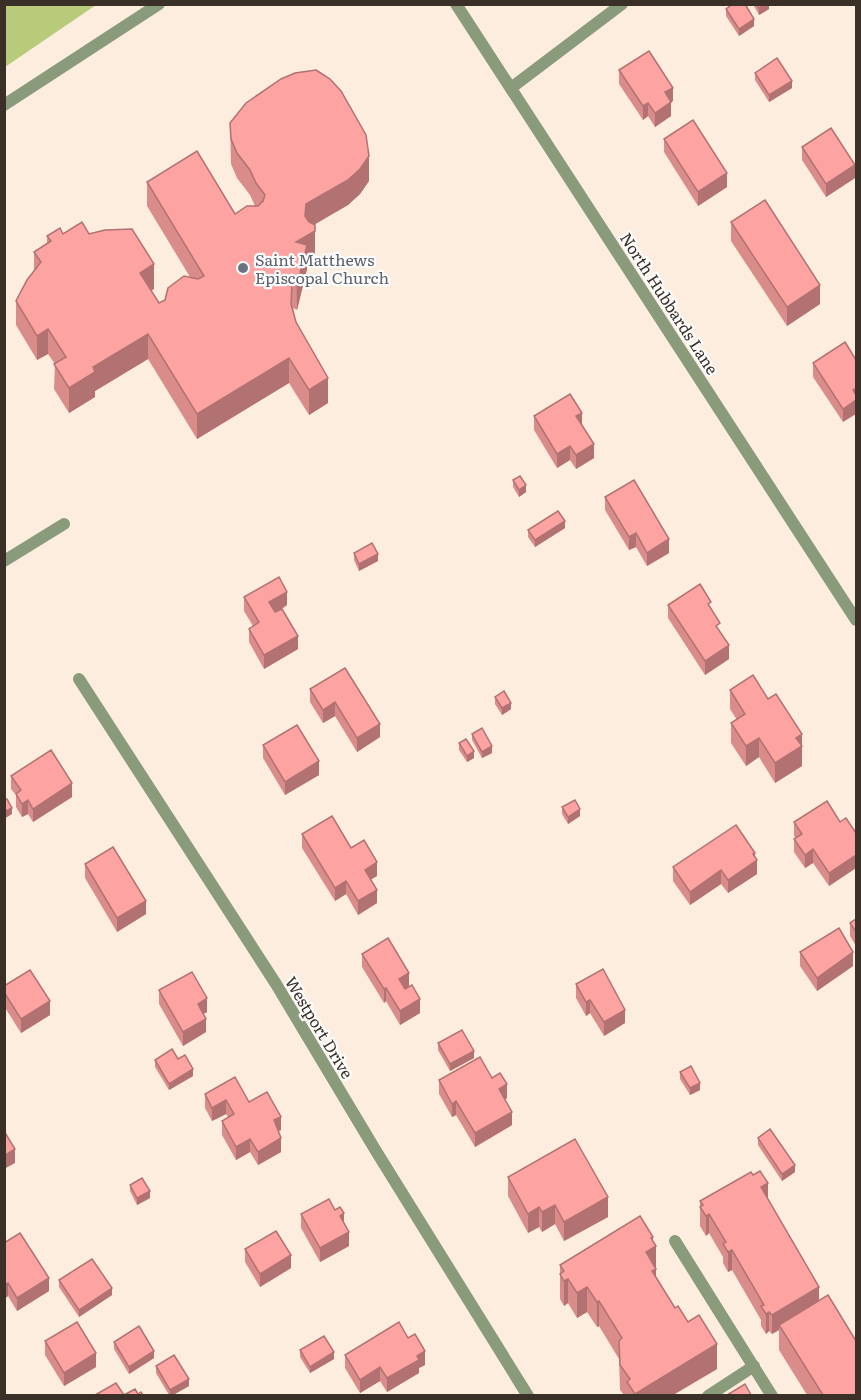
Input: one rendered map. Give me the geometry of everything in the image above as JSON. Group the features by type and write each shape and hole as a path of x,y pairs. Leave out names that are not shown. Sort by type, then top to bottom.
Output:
{"street":[{"path":"4,105 159,4"},
{"name":"North Hubbards Lane","path":"456,4 856,620"},
{"path":"511,88 622,4"},
{"path":"4,561 64,524"},
{"name":"Westport Drive","path":"79,679 276,984 376,1151 528,1395"},
{"path":"675,1241 772,1395"},
{"path":"708,1395 754,1366"}],"green space":[{"path":"5,4 96,4 96,5 5,67"}],"building":[{"path":"733,4 745,4 754,19 739,29 726,9"},
{"path":"649,51 673,88 665,92 671,102 655,113 648,103 643,106 619,70"},
{"path":"777,58 792,81 769,95 755,73"},
{"name":"Saint Matthews Episcopal Church","path":"316,70 330,79 341,91 366,135 369,156 348,180 306,204 305,216 315,225 315,231 296,242 307,245 297,285 292,283 291,304 296,322 328,378 309,390 289,358 197,414 148,334 93,367 95,372 69,388 54,364 66,357 48,329 37,336 16,301 27,280 41,262 34,252 51,241 47,236 60,228 63,234 82,222 89,234 105,230 132,229 154,264 140,273 159,303 165,300 168,288 184,276 198,279 204,276 147,182 197,151 235,214 247,206 258,206 265,195 237,153 231,139 230,123 246,103 281,79 295,73"},
{"path":"693,120 727,173 698,192 664,139"},
{"path":"831,128 855,165 826,184 802,147"},
{"path":"765,200 820,285 787,307 731,222"},
{"path":"845,342 856,360 856,388 853,390 856,400 843,409 813,363"},
{"path":"570,394 582,413 576,416 594,444 576,455 570,446 557,454 534,416"},
{"path":"520,476 526,485 519,490 513,480"},
{"path":"634,480 669,539 647,553 636,533 629,537 605,497"},
{"path":"558,511 565,521 535,540 528,530"},
{"path":"372,543 378,554 359,564 354,553"},
{"path":"279,577 287,592 269,602 275,612 282,609 298,636 264,655 249,629 259,622 244,597"},
{"path":"700,584 711,602 708,604 720,623 716,626 729,645 705,661 668,605"},
{"path":"345,668 380,724 357,738 335,702 323,710 310,689"},
{"path":"753,675 768,699 776,694 802,734 796,738 802,746 775,763 759,738 746,746 731,723 745,714 730,690"},
{"path":"504,691 511,703 502,708 495,697"},
{"path":"297,725 319,761 285,782 263,745"},
{"path":"482,728 492,746 482,752 472,734"},
{"path":"466,739 474,751 467,756 459,743"},
{"path":"51,750 72,783 33,809 28,800 22,804 16,794 21,790 11,776"},
{"path":"7,799 12,808 4,812 4,800"},
{"path":"575,800 580,809 568,817 562,807"},
{"path":"827,801 840,822 846,818 856,833 856,855 829,873 813,849 805,855 794,839 802,834 794,822"},
{"path":"332,816 351,848 364,840 377,862 365,870 377,890 358,901 346,881 335,888 302,834"},
{"path":"736,825 755,853 753,854 757,860 728,880 721,870 690,892 673,867"},
{"path":"113,847 146,901 117,918 85,864"},
{"path":"856,919 856,932 850,923"},
{"path":"839,928 853,952 817,978 800,952"},
{"path":"388,938 409,973 399,979 405,989 412,985 420,999 400,1011 362,954"},
{"path":"603,969 625,1010 604,1022 590,1000 586,1002 576,984"},
{"path":"30,970 50,1001 21,1019 4,992 4,986"},
{"path":"192,972 207,998 198,1004 206,1019 183,1032 159,990"},
{"path":"462,1030 474,1051 450,1064 438,1043"},
{"path":"172,1049 178,1059 185,1055 193,1069 169,1084 155,1060"},
{"path":"480,1057 492,1078 500,1073 507,1084 499,1089 512,1112 475,1133 456,1101 452,1104 439,1080"},
{"path":"691,1066 700,1083 690,1088 680,1072"},
{"path":"235,1077 249,1102 267,1092 281,1117 274,1120 281,1138 258,1152 250,1139 236,1147 222,1121 234,1114 226,1100 212,1108 205,1094"},
{"path":"770,1129 795,1165 782,1174 758,1138"},
{"path":"4,1131 15,1149 4,1156"},
{"path":"575,1139 608,1197 564,1222 555,1205 542,1212 539,1207 528,1214 508,1177"},
{"path":"760,1171 768,1183 761,1187 819,1287 772,1315 769,1312 766,1314 761,1306 764,1305 732,1250 728,1252 723,1244 726,1242 709,1214 706,1216 700,1207 703,1205 700,1201 751,1172 753,1175"},
{"path":"142,1178 150,1191 137,1198 130,1185"},
{"path":"329,1199 335,1210 340,1207 344,1213 340,1216 349,1232 320,1248 301,1214"},
{"path":"640,1216 656,1246 646,1252 656,1269 652,1271 675,1308 678,1306 688,1322 699,1315 717,1344 635,1394 627,1382 630,1379 620,1365 619,1341 622,1338 599,1301 597,1302 587,1287 577,1293 568,1279 564,1281 560,1274 564,1271 560,1265"},
{"path":"276,1231 291,1255 260,1274 245,1249"},
{"path":"20,1233 49,1278 17,1298 8,1283 4,1285 4,1243"},
{"path":"92,1259 112,1288 79,1310 59,1280"},
{"path":"828,1295 856,1341 856,1395 823,1395 779,1325"},
{"path":"77,1322 96,1353 64,1373 45,1341"},
{"path":"399,1322 408,1338 415,1334 425,1351 417,1356 419,1360 387,1378 380,1367 360,1380 345,1355"},
{"path":"139,1326 154,1351 129,1367 114,1342"},
{"path":"324,1336 334,1352 310,1367 300,1350"},
{"path":"174,1355 189,1379 170,1390 156,1366"},
{"path":"116,1383 124,1395 95,1395"},
{"path":"745,1384 751,1395 727,1395"},
{"path":"135,1389 138,1394 141,1392 143,1395 124,1395"}],"place":[{"name":"Saint Matthews Episcopal Church","path":"243,268"}]}
